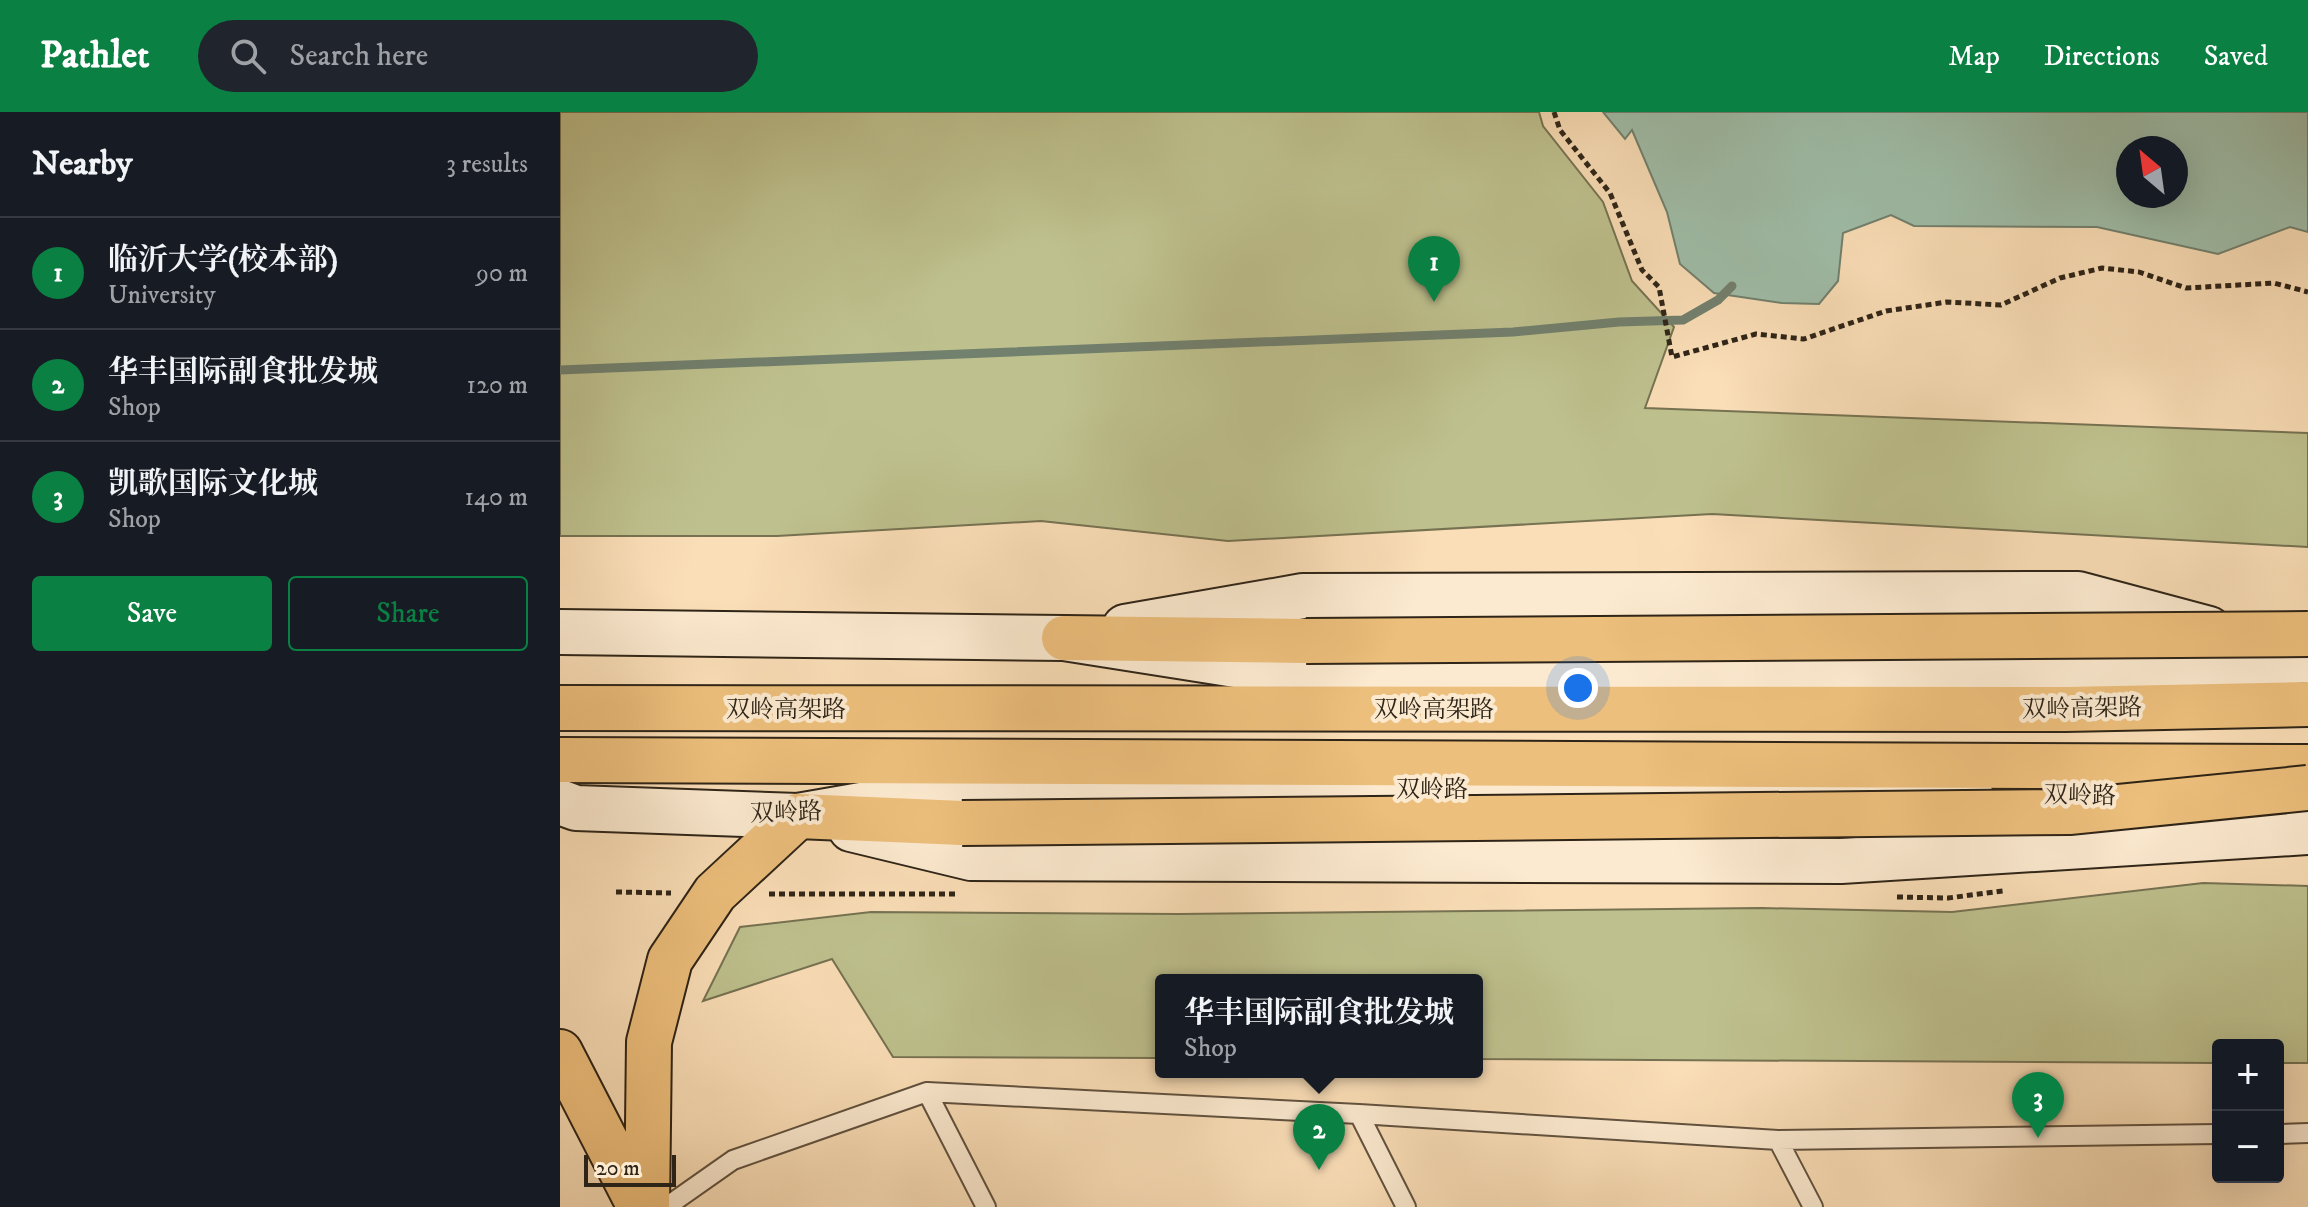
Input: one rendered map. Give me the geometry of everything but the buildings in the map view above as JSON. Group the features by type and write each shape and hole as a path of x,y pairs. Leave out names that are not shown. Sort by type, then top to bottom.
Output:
{"main road":[{"path":"1064,638 1303,596 2078,594 2308,658"},
{"path":"560,632 1306,641 2308,634"},
{"path":"1064,638 1293,674 2087,680 2308,658"},
{"name":"双岭高架路","path":"560,708 2066,709 2308,704"},
{"path":"560,760 2308,767"},
{"name":"双岭路","path":"560,802 576,808 798,816 965,787 1815,790 2308,800"},
{"path":"647,1207 649,1042 670,960 715,893 798,816 962,823 2069,812 2308,788"},
{"path":"1841,861 2066,794"},
{"path":"798,816 971,858 1841,861 2308,832"},
{"path":"560,1052 640,1207"}],"lane":[{"path":"927,1092 986,1207"},
{"path":"666,1207 733,1160 927,1092 1778,1140 2212,1134"},
{"path":"1359,1114 1406,1207"},
{"path":"2284,1134 2308,1133"},
{"path":"1778,1140 1813,1207"}],"path":[{"path":"1554,112 1560,130 1610,193 1642,270 1659,287 1672,357 1756,334 1804,339 1886,311 1947,302 2001,305 2060,278 2102,268 2139,272 2186,288 2274,283 2308,292"}],"green space":[{"path":"560,112 1539,112 1543,126 1603,202 1632,281 1674,327 1645,408 2308,433 2308,547 1712,514 1228,541 1041,521 777,536 560,536"},
{"path":"2203,883 2308,886 2308,1063 2284,1063 2284,1039 2212,1039 2212,1063 1483,1059 1483,974 1155,974 1155,1058 893,1057 832,959 703,1001 740,927 871,912 1179,914 1762,908 1952,912"}],"shaded area":[{"path":"1603,112 2308,112 2308,232 2290,227 2218,254 2097,227 1914,226 1891,215 1843,233 1838,281 1819,304 1782,303 1714,293 1680,264 1667,212 1632,130 1625,139"}],"waterway":[{"path":"560,370 1513,332 1619,322 1683,320 1718,300 1732,286"}],"place":[{"name":"临沂大学(校本部)","path":"1434,302"},
{"name":"凯歌国际文化城","path":"2038,1138"},
{"name":"华丰国际副食批发城","path":"1319,1170"}]}
